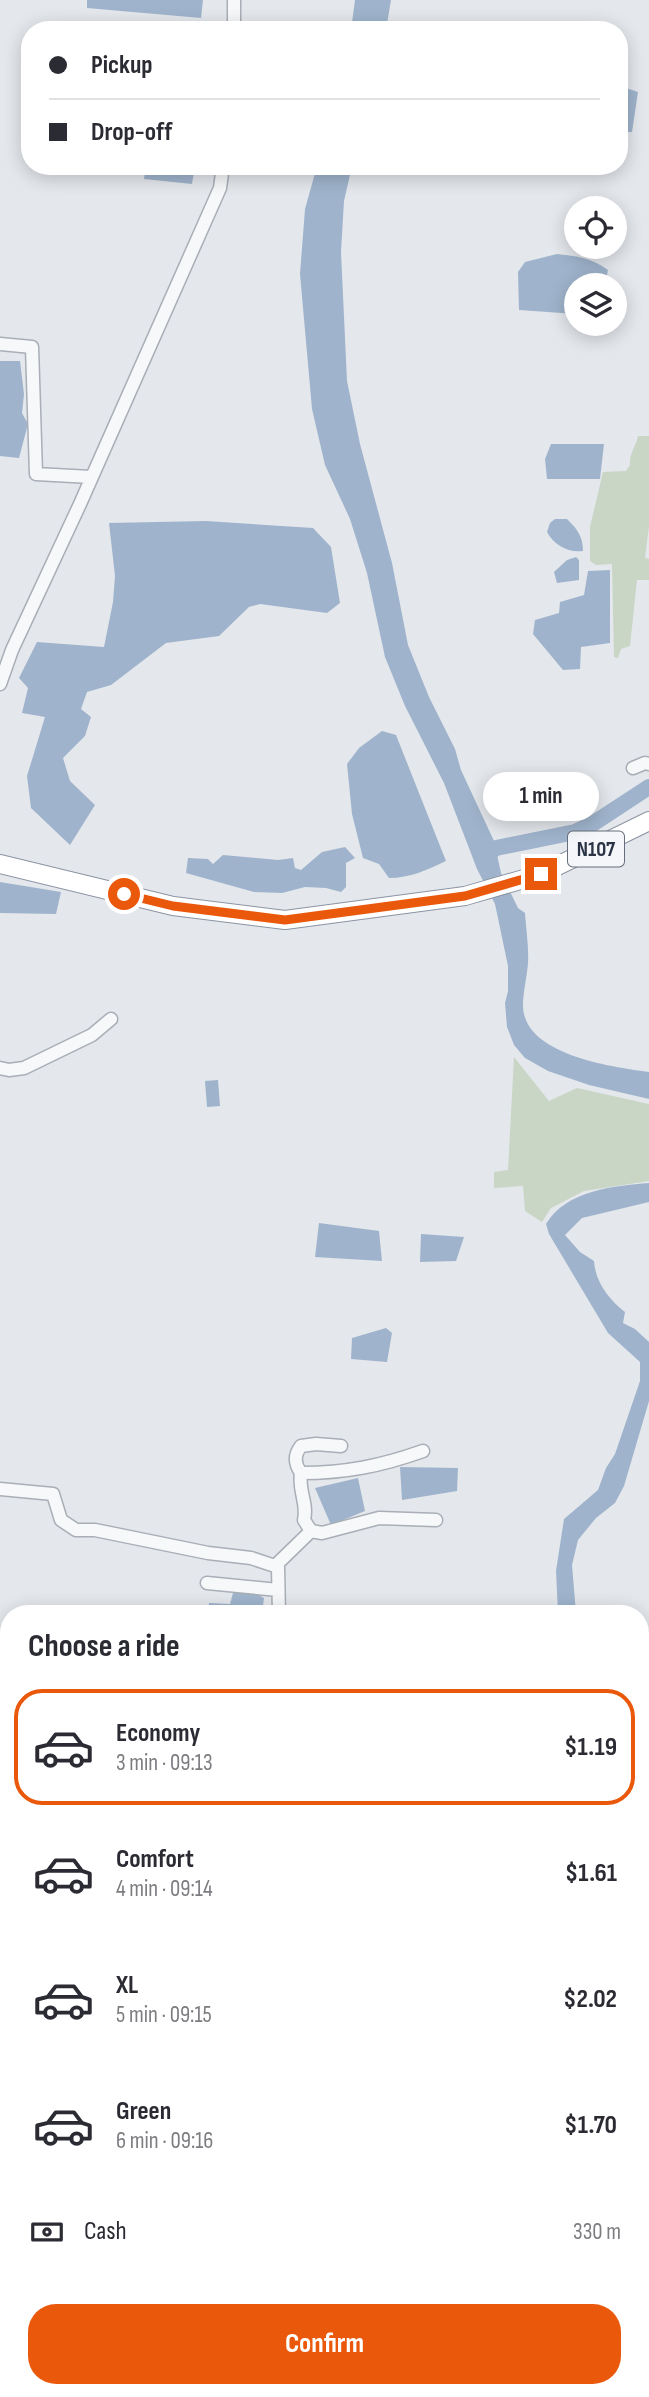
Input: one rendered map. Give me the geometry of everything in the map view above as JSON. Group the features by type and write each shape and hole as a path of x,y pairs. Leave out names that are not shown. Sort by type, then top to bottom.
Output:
{"highway":[{"name":"N107","path":"0,864 173,906 285,920 465,896 541,874 649,821"}],"street":[{"path":"233,21 234,0"},
{"path":"0,684 12,650 220,188 222,175"},
{"path":"0,344 32,347 36,474 91,477"},
{"path":"633,768 649,764"},
{"path":"0,1068 24,1068 92,1035 111,1019"},
{"path":"341,1446 316,1444 301,1446 296,1452 296,1466 300,1473 299,1486 306,1510 304,1521 311,1531 322,1533 379,1518 436,1520"},
{"path":"300,1473 347,1472 422,1451"},
{"path":"0,1489 53,1494 61,1520 76,1531 95,1530 208,1553 251,1558 278,1567 279,1605"},
{"path":"275,1566 311,1531"},
{"path":"207,1583 278,1590"}],"green space":[{"path":"638,436 649,436 649,526 645,558 649,559 649,580 637,580 630,646 621,649 618,658 614,657 612,564 596,565 590,561 590,527 603,472 626,471"},
{"path":"514,1057 549,1101 577,1088 649,1104 649,1181 584,1191 551,1208 542,1222 525,1211 523,1186 494,1188 494,1172 508,1170"}],"water":[{"path":"87,0 203,0 201,18 87,8"},
{"path":"355,0 391,0 388,21 352,21"},
{"path":"628,89 638,92 632,132 628,132"},
{"path":"145,175 194,175 192,184 144,179"},
{"path":"314,175 350,175 344,201 341,252 347,381 360,444 392,563 408,645 494,841 501,873 518,908 525,913 528,957 523,1006 527,1023 538,1036 572,1056 649,1072 649,1099 589,1085 548,1071 525,1058 514,1045 507,1027 505,1003 508,966 495,904 477,869 444,783 405,706 385,657 367,573 350,519 325,465 312,409 300,274 305,209"},
{"path":"557,254 564,255 564,259 586,259 608,270 607,273 564,273 564,313 519,310 518,272 525,262"},
{"path":"0,361 20,361 24,394 22,413 28,424 19,458 0,456"},
{"path":"551,444 604,444 600,479 547,479 545,459"},
{"path":"555,519 567,519 574,526 581,537 583,551 567,549 553,541 547,532 550,523"},
{"path":"206,521 313,528 331,547 340,603 327,613 260,604 249,607 219,636 166,643 111,685 87,692 81,709 91,717 85,736 63,758 70,781 95,805 70,845 31,808 27,776 45,717 22,713 28,688 19,678 37,642 104,647 115,576 109,523"},
{"path":"576,557 579,560 579,580 557,583 554,572 567,560"},
{"path":"610,570 610,643 581,647 580,669 563,670 533,634 535,620 559,613 560,602 584,595 588,571"},
{"path":"382,731 396,735 446,861 418,873 397,878 389,878 379,864 363,858 352,814 347,764 359,748"},
{"path":"345,847 355,858 346,863 346,887 341,892 305,887 282,893 254,892 186,873 188,858 208,859 213,864 223,855 278,860 293,858 295,868 301,870 322,852"},
{"path":"0,882 61,892 56,914 0,913"},
{"path":"218,1080 220,1106 207,1107 205,1081"},
{"path":"649,1183 649,1202 582,1218 565,1235 580,1252 594,1261 597,1276 604,1289 625,1312 623,1323 635,1329 649,1342 649,1401 624,1486 615,1503 596,1518 578,1540 572,1565 575,1605 558,1605 556,1571 564,1519 598,1490 606,1468 615,1454 640,1381 640,1362 608,1333 549,1234 546,1224 555,1213 578,1197 621,1186"},
{"path":"319,1223 379,1231 382,1261 315,1257"},
{"path":"421,1234 464,1237 456,1261 420,1262"},
{"path":"386,1328 392,1333 387,1362 351,1359 352,1338"},
{"path":"400,1467 458,1468 457,1491 402,1500"},
{"path":"358,1478 365,1511 331,1525 315,1488"},
{"path":"233,1593 255,1593 264,1598 263,1605 209,1605 230,1604"}],"waterway":[{"path":"490,852 496,848 575,832 594,823 649,787"}],"route":[{"path":"124,894 173,906 285,920 465,896 541,874"}]}
